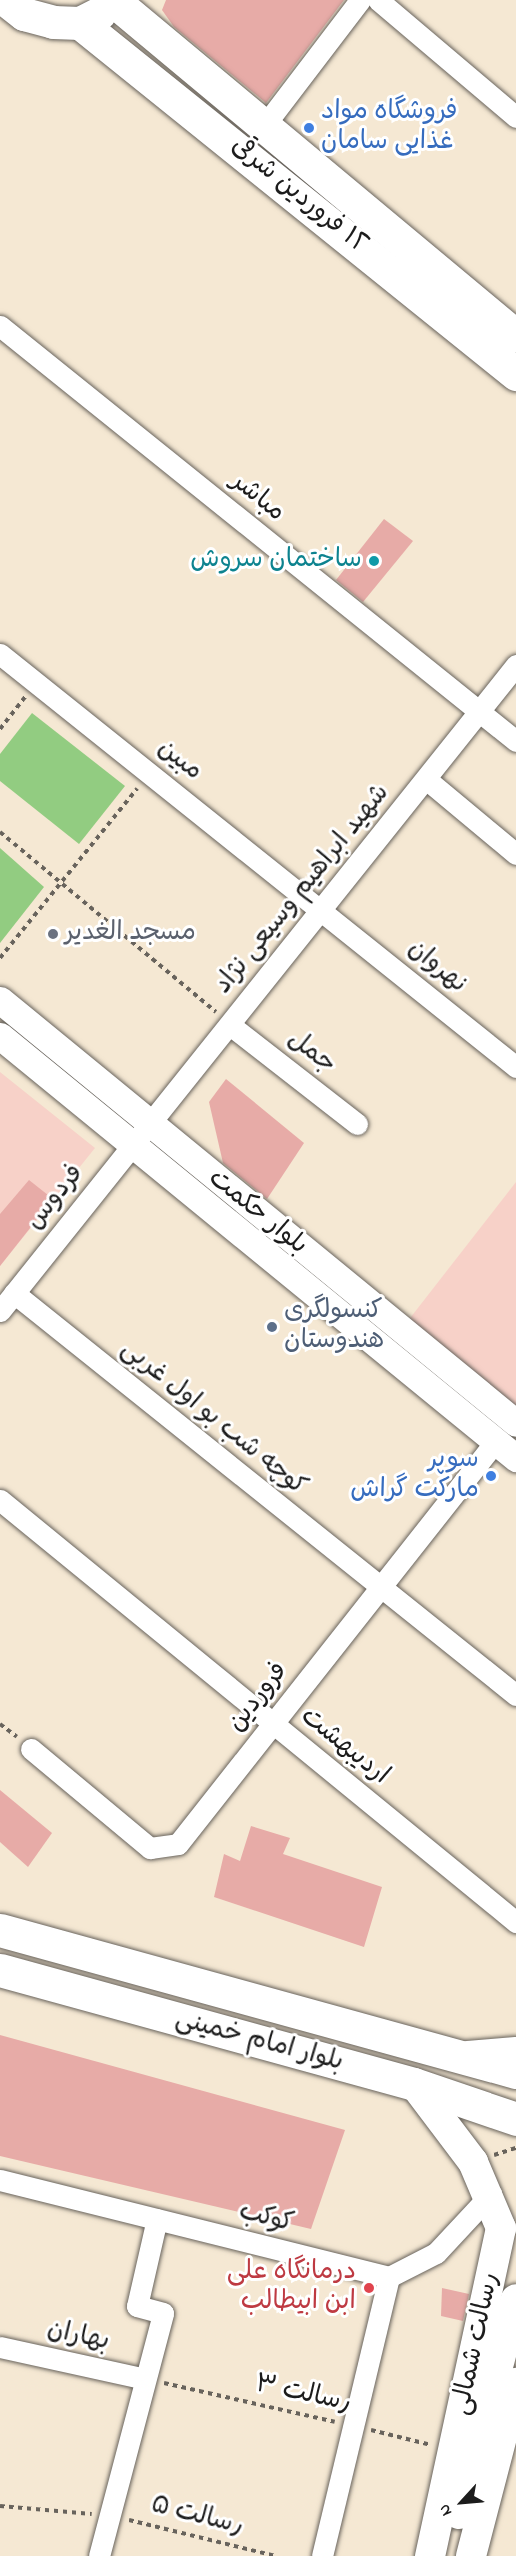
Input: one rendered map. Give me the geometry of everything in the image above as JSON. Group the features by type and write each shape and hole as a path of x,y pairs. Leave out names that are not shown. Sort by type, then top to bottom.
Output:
{"main road":[{"name":"١٢ فروردین شرقی","path":"114,1 151,57 516,374"},
{"path":"10,11 80,23 114,1"},
{"name":"١٢ فروردین شرقی","path":"80,23 151,57 264,126 516,336"},
{"name":"بلوار امام خمینی","path":"0,1930 467,2056 516,2072"},
{"name":"بلوار امام خمینی","path":"0,1970 414,2084 516,2119"},
{"path":"467,2056 516,2052"},
{"path":"414,2084 473,2162 502,2210"},
{"name":"رسالت شمالی","path":"430,2556 502,2210"},
{"path":"448,2556 516,2299"},
{"path":"471,2556 516,2383"},
{"path":"488,2556 516,2440"}],"street":[{"path":"264,126 360,0"},
{"path":"378,0 516,117"},
{"name":"مباشر","path":"0,326 516,741"},
{"name":"مبین","path":"0,654 324,910"},
{"name":"شهید ابراهیم وسیعی نژاد","path":"132,1148 324,910 516,665"},
{"path":"426,779 516,854"},
{"name":"نهروان","path":"324,910 516,1067"},
{"name":"بلوار حکمت","path":"0,1000 516,1424"},
{"name":"جمل","path":"230,1025 357,1124"},
{"name":"بلوار حکمت","path":"0,1036 132,1148 516,1458"},
{"name":"فردوس","path":"0,1311 132,1148"},
{"name":"کوچه شب بو اول غربی","path":"14,1293 516,1695"},
{"name":"فروردین","path":"31,1749 150,1848 163,1850 178,1844 495,1442"},
{"name":"اردیبهشت","path":"0,1500 516,1922"},
{"name":"کوکب","path":"0,2180 389,2277"},
{"path":"322,2556 389,2277 436,2253 502,2210"},
{"path":"99,2556 163,2313 137,2306 157,2219"},
{"name":"بهاران","path":"0,2347 145,2379"}],"path":[{"path":"0,729 36,682"},
{"path":"0,958 150,773"},
{"path":"0,832 230,1025"},
{"name":"رسالت ۳","path":"145,2379 453,2450"},
{"name":"رسالت ۵","path":"0,2506 110,2515 276,2556"}],"shaded area":[{"path":"0,1072 95,1148 0,1266"},
{"path":"516,1182 516,1411 407,1322"}],"green space":[{"path":"32,713 125,786 79,844 0,781 0,754"},
{"path":"0,848 44,887 0,943"}],"building":[{"path":"166,0 344,0 266,103 174,27 162,10"},
{"name":"ساختمان سروش","path":"384,519 413,541 363,602 336,580"},
{"path":"226,1079 304,1143 267,1199 223,1163 209,1102"},
{"path":"29,1180 53,1199 0,1266 0,1214"},
{"path":"0,1790 52,1833 28,1867 0,1842"},
{"path":"251,1826 290,1838 283,1854 382,1887 364,1947 214,1897 224,1854 240,1861"},
{"path":"0,2035 345,2130 311,2229 0,2156"},
{"path":"442,2288 469,2294 463,2321 441,2316"}],"place":[{"name":"فروشگاه مواد غذایی سامان","path":"309,128"},
{"name":"ساختمان سروش","path":"374,561"},
{"name":"مسجد الغدیر","path":"53,934"},
{"name":"کنسولگری هندوستان","path":"272,1327"},
{"name":"سوپر مارکت گراش","path":"491,1476"},
{"name":"درمانگاه علی ابن ابیطالب","path":"369,2288"}]}
